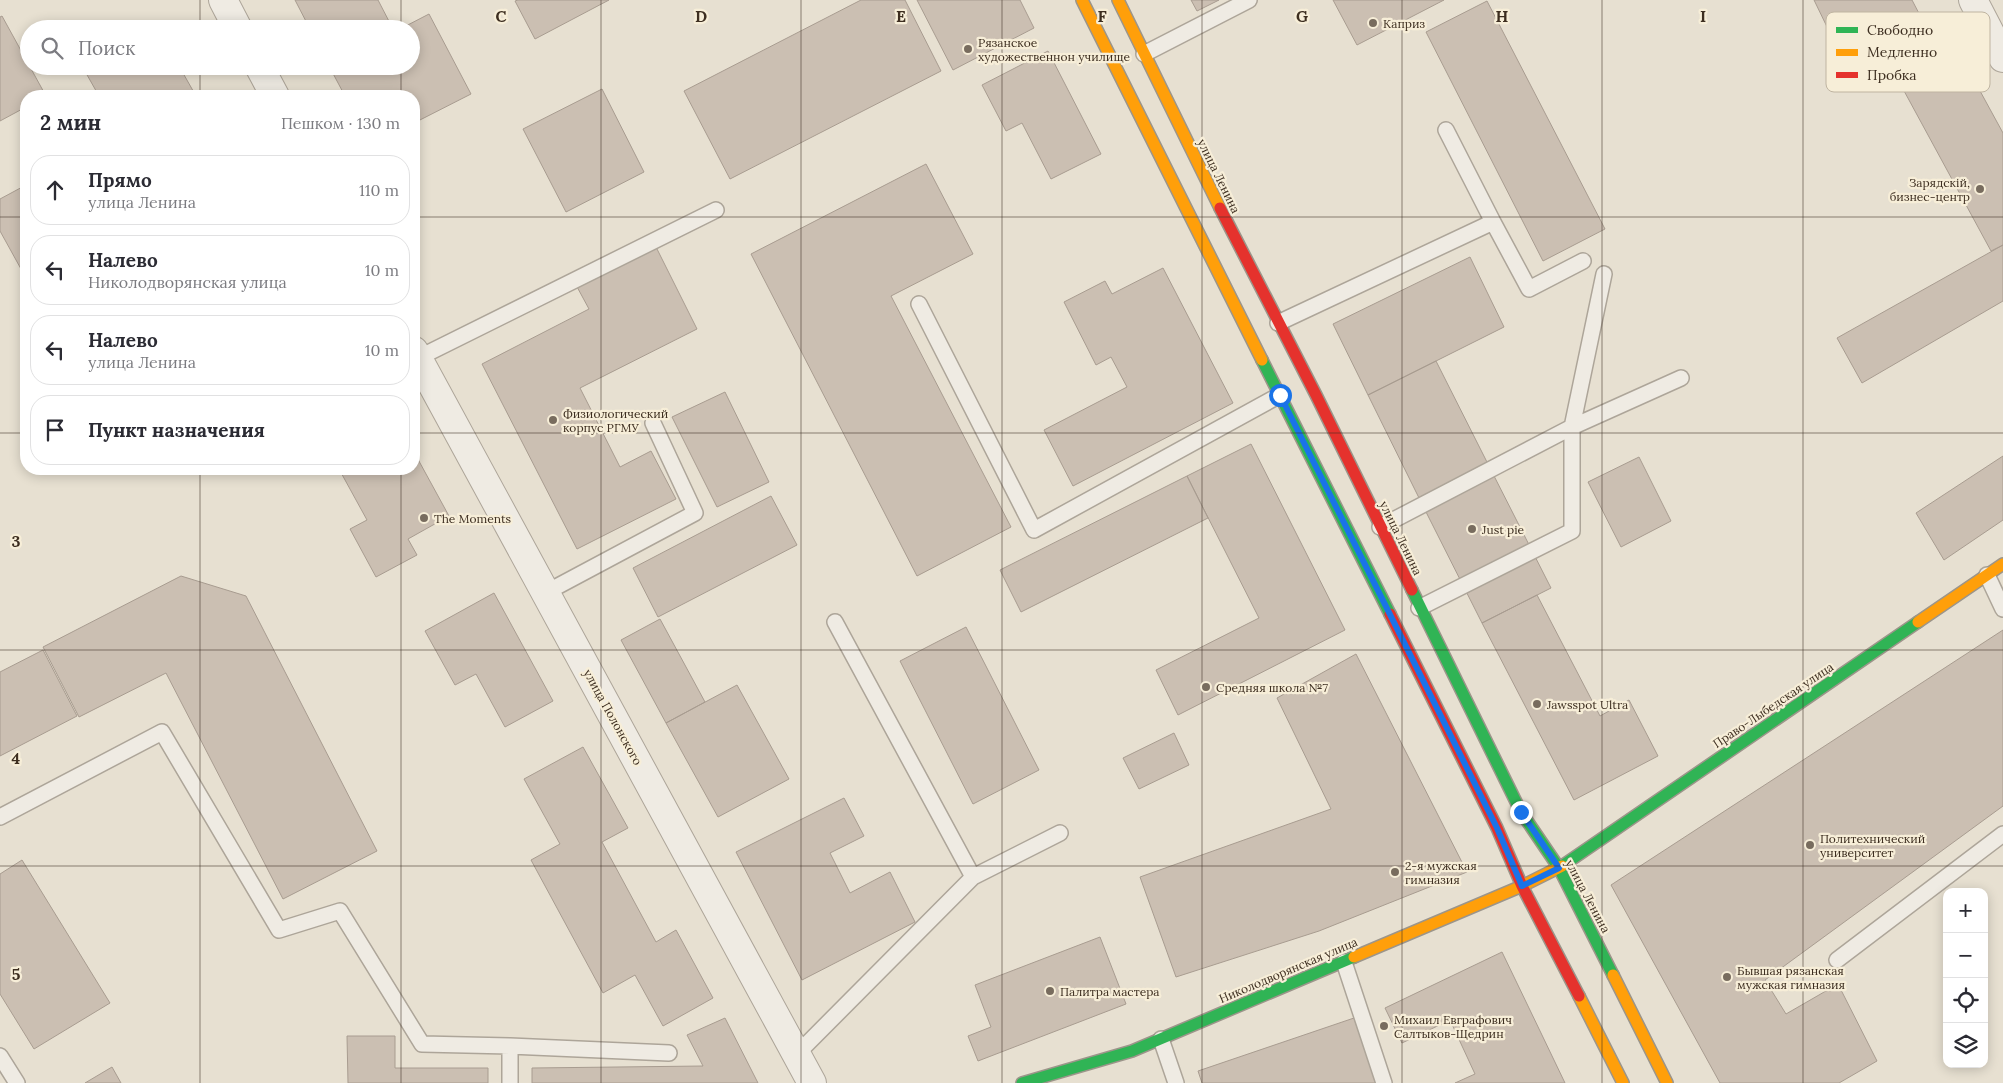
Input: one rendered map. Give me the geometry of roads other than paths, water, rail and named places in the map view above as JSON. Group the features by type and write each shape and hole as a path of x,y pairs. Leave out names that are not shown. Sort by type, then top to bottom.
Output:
{"main road":[{"path":"1082,0 1497,828 1522,886 1623,1083"},
{"name":"улица Ленина","path":"1118,0 1278,323 1316,395 1521,812 1559,868 1667,1083"},
{"name":"Право-Лыбедская улица","path":"1559,868 2003,564"},
{"name":"Николодворянская улица","path":"1022,1083 1132,1051 1522,886 1559,868"}],"street":[{"path":"223,0 233,20"},
{"path":"1973,0 1979,12"},
{"path":"1990,33 2003,58"},
{"path":"264,75 272,90"},
{"name":"улица Полонского","path":"420,362 812,1083"}],"lane":[{"path":"1144,54 1249,0"},
{"path":"1446,130 1529,289 1583,261"},
{"path":"420,353 716,210"},
{"path":"1278,323 1493,222"},
{"path":"1420,608 1572,531 1572,427 1604,274"},
{"path":"919,304 1034,530 1280,395"},
{"path":"1380,527 1572,427 1681,378"},
{"path":"545,593 695,513 653,423"},
{"path":"1987,575 2003,609"},
{"path":"834,622 973,877"},
{"path":"0,817 162,732 279,930 340,911 422,1044 669,1053"},
{"path":"796,1055 973,877 1060,833"},
{"path":"1837,960 2003,834"},
{"path":"1344,962 1384,1083"},
{"path":"1161,1039 1176,1083"},
{"path":"510,1046 510,1083"},
{"path":"0,1056 17,1083"}],"place":[{"name":"Каприз","path":"1373,23"},
{"name":"Рязанское художественнон училище","path":"968,49"},
{"name":"Зарядскiй, бизнес-центр","path":"1980,189"},
{"name":"Физиологический корпус РГМУ","path":"553,420"},
{"name":"The Moments","path":"424,518"},
{"name":"Just pie","path":"1472,529"},
{"name":"Средняя школа №7","path":"1206,687"},
{"name":"Jawsspot Ultra","path":"1537,704"},
{"name":"Политехнический университет","path":"1810,845"},
{"name":"2-я мужская гимназия","path":"1395,872"},
{"name":"Бывшая рязанская мужская гимназия","path":"1727,977"},
{"name":"Палитра мастера","path":"1050,991"},
{"name":"Михаил Евграфович Салтыков-Щедрин","path":"1384,1026"}]}
